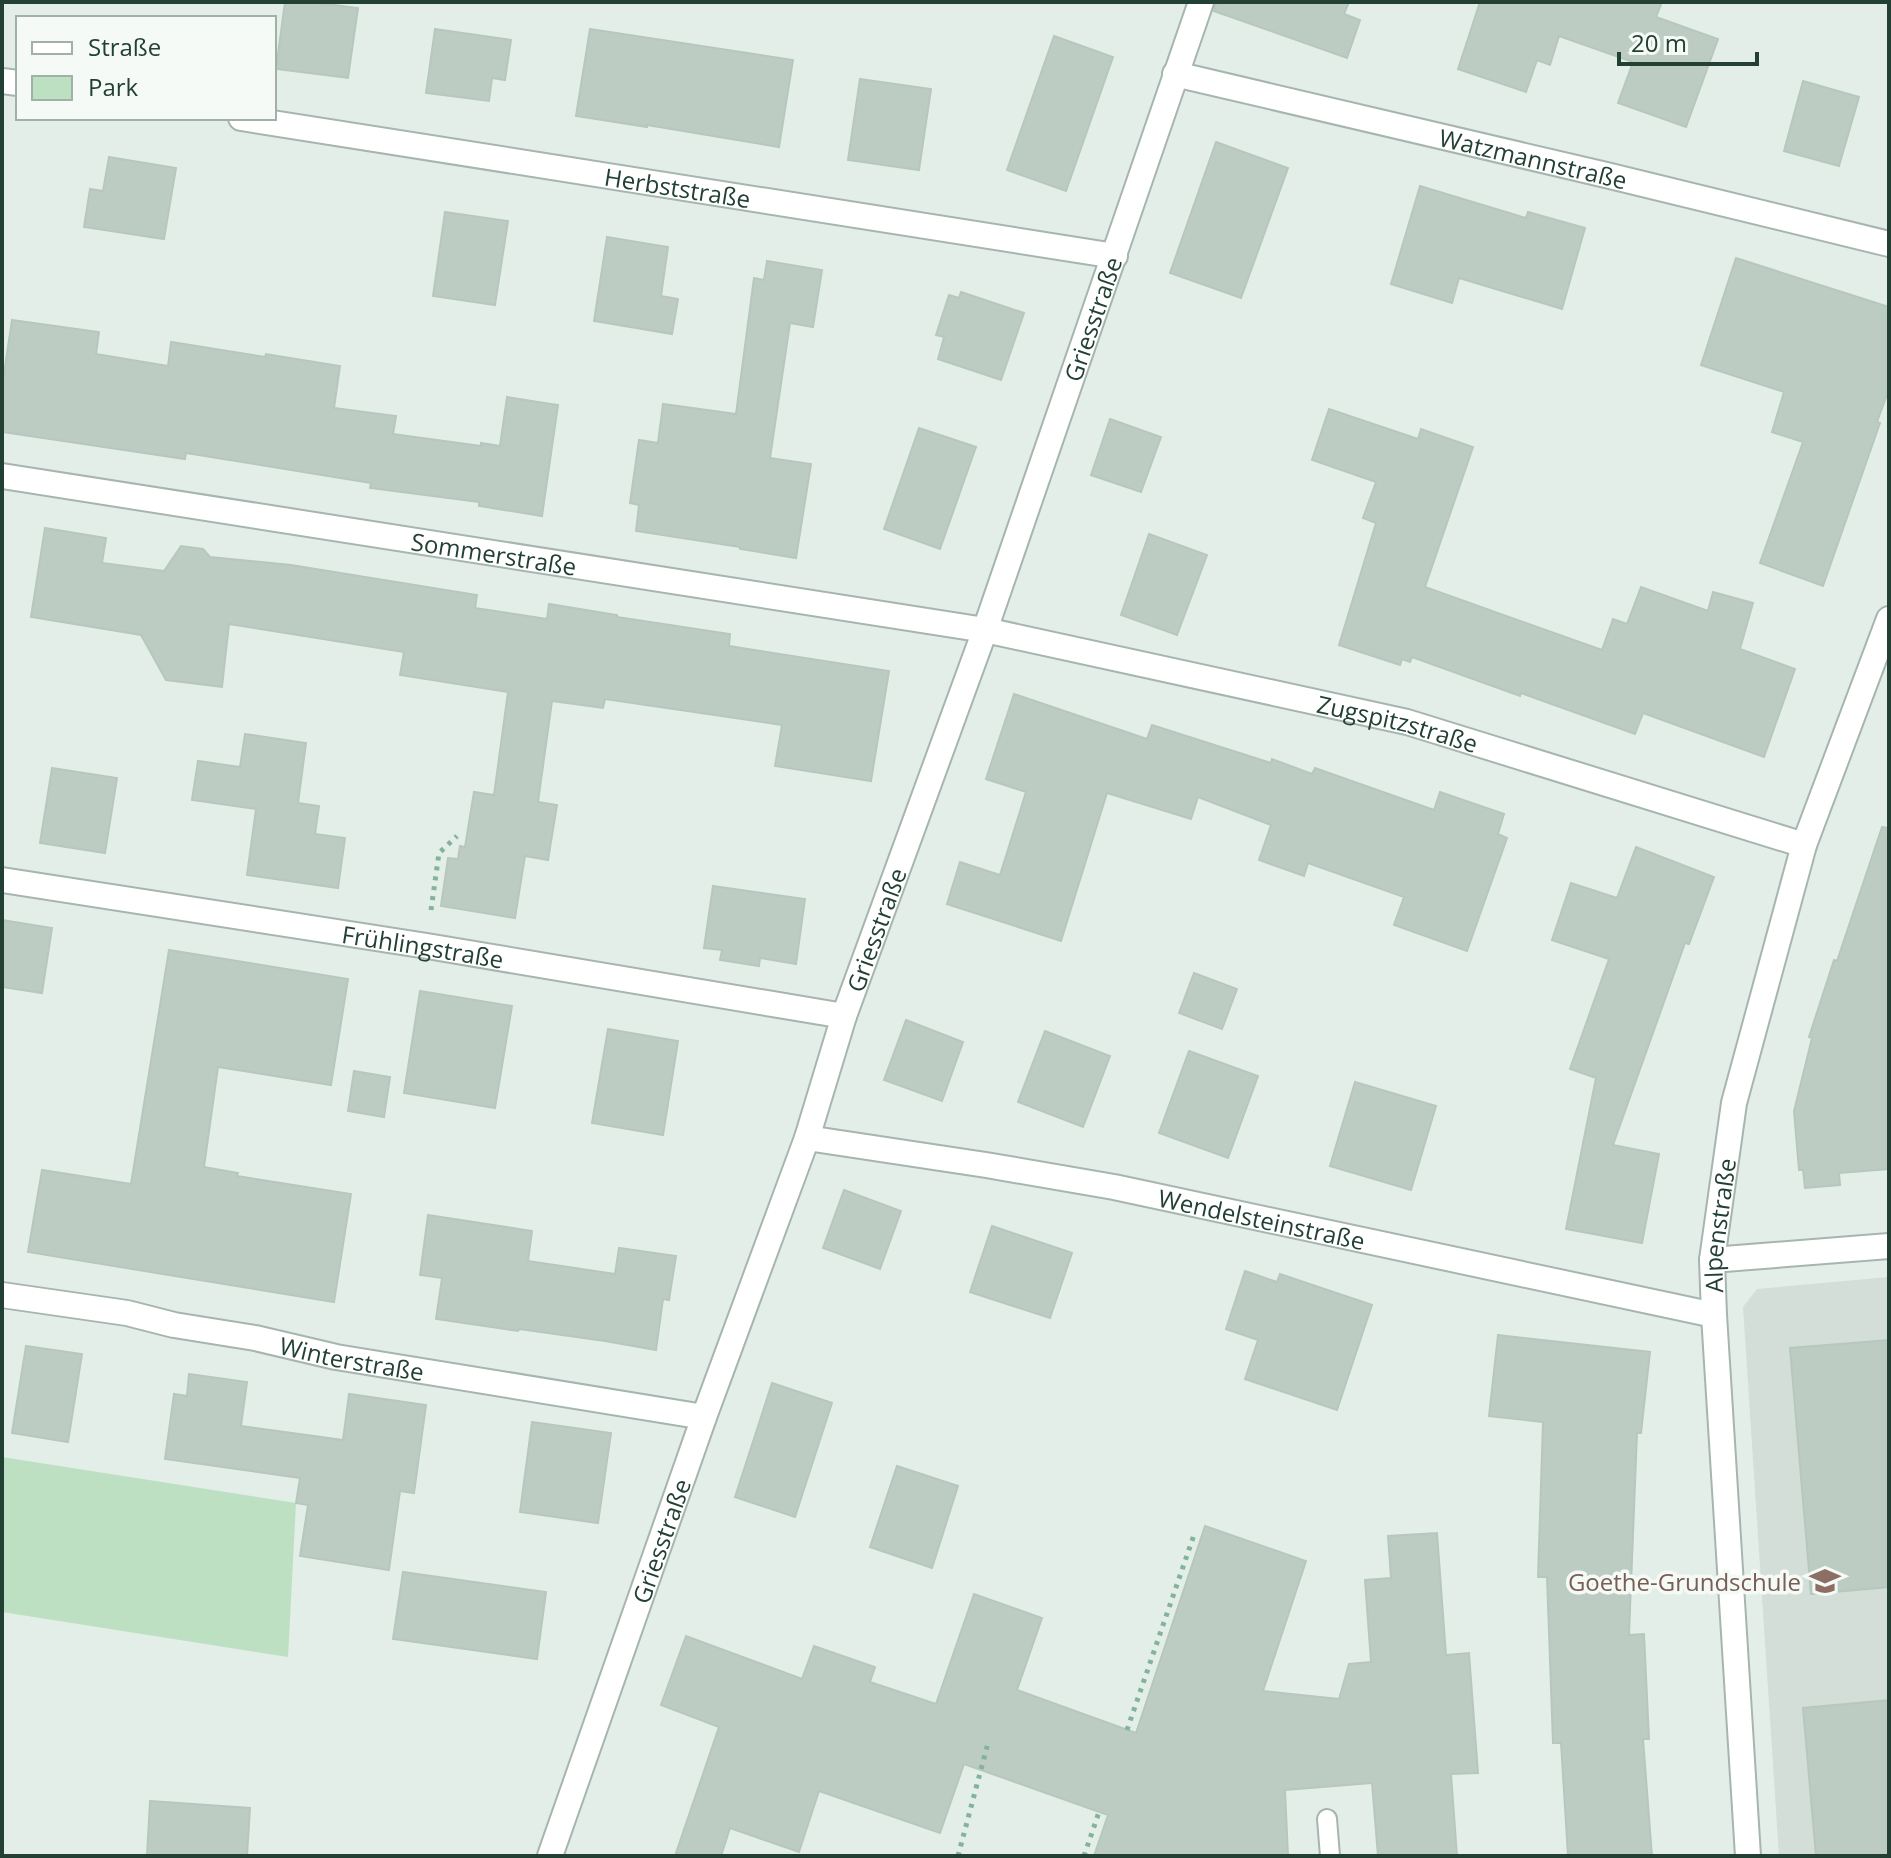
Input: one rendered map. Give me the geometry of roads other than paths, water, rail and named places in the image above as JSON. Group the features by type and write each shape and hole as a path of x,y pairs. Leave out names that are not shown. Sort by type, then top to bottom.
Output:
{"street":[{"name":"Griesstraße","path":"550,1856 704,1417 807,1138 844,1016 985,630 1201,2"},
{"name":"Watzmannstraße","path":"1175,74 1889,244"},
{"name":"Herbststraße","path":"254,120 1115,256"},
{"name":"Sommerstraße","path":"2,476 985,630"},
{"name":"Alpenstraße","path":"1748,1856 1712,1260 1734,1103 1804,845 1889,619"},
{"name":"Zugspitzstraße","path":"985,630 1407,722 1804,845"},
{"name":"Frühlingstraße","path":"2,880 427,946 844,1016"},
{"name":"Wendelsteinstraße","path":"807,1138 1114,1187 1714,1315"},
{"path":"1712,1260 1889,1246"},
{"name":"Winterstraße","path":"2,1295 127,1313 336,1357 704,1417"}],"lane":[{"path":"1327,1819 1330,1856"}],"place":[{"name":"Goethe-Grundschule","path":"1825,1581"}]}
